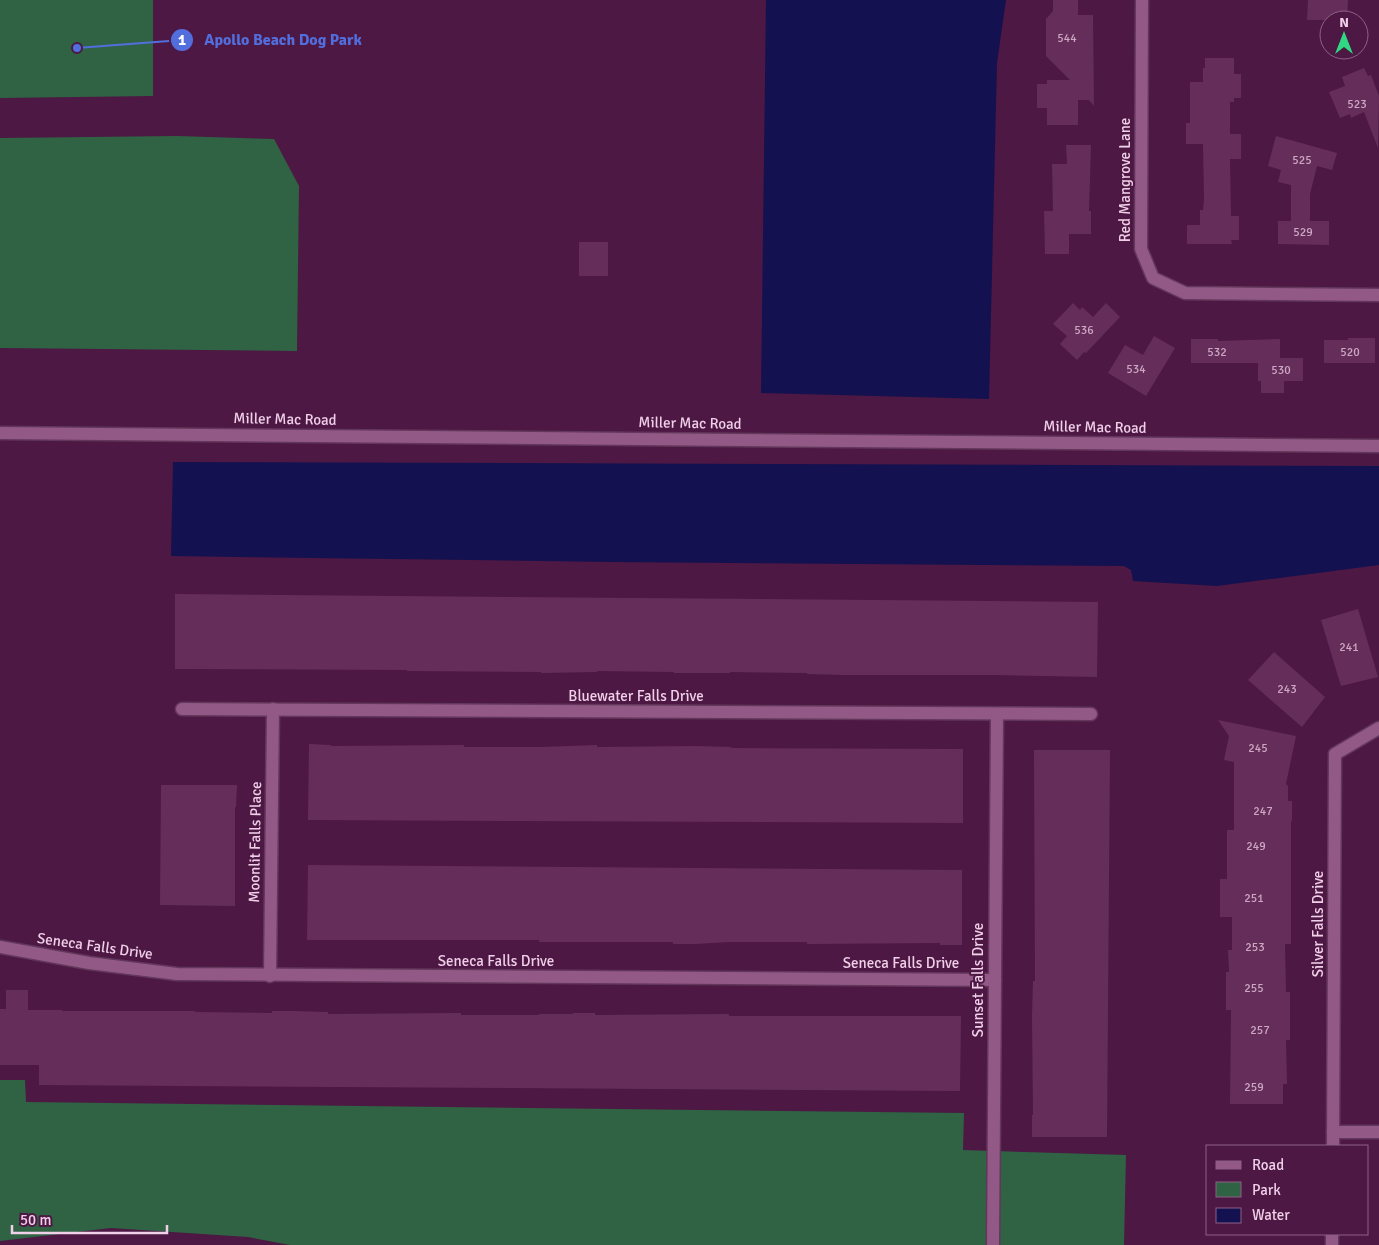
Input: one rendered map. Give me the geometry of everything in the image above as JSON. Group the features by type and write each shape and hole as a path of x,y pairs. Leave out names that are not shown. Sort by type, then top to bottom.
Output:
{"street":[{"name":"Red Mangrove Lane","path":"1142,0 1141,249 1154,278 1185,293 1379,295"},
{"name":"Miller Mac Road","path":"0,433 1379,446"},
{"name":"Bluewater Falls Drive","path":"182,710 1091,714"},
{"name":"Moonlit Falls Place","path":"270,976 273,710"},
{"name":"Sunset Falls Drive","path":"993,1245 997,714"},
{"name":"Silver Falls Drive","path":"1333,1145 1335,754 1379,728"},
{"name":"Seneca Falls Drive","path":"0,948 89,963 177,974 995,980"},
{"path":"1333,1132 1379,1132"}],"green space":[{"path":"0,0 153,0 153,96 0,98"},
{"path":"177,136 274,139 299,186 297,351 0,348 0,138"},
{"path":"0,1080 25,1080 26,1102 964,1113 963,1150 1126,1155 1124,1245 290,1245 248,1237 111,1228 0,1241"}],"water":[{"path":"766,0 1006,0 997,63 989,399 761,393"},
{"path":"173,462 1379,466 1379,565 1217,586 1133,581 1131,570 1124,566 171,556"}],"building":[{"path":"1053,0 1078,0 1078,15 1093,15 1094,106 1089,100 1078,100 1078,125 1047,125 1047,108 1037,108 1037,84 1047,84 1047,80 1070,80 1046,56 1046,19 1053,11"},
{"path":"1308,0 1348,0 1348,10 1319,10 1319,20 1307,20"},
{"path":"1205,58 1234,58 1234,74 1241,74 1241,98 1234,98 1234,102 1230,102 1230,134 1241,134 1241,159 1230,159 1231,216 1239,216 1239,240 1231,240 1232,244 1187,244 1187,225 1200,225 1200,210 1203,210 1204,200 1203,144 1186,144 1186,123 1190,123 1190,82 1203,82"},
{"path":"1364,68 1368,76 1371,75 1379,96 1378,148 1364,112 1351,118 1350,114 1340,118 1329,92 1345,86 1342,77"},
{"path":"1276,136 1337,153 1332,170 1317,166 1310,194 1310,221 1329,221 1329,245 1278,244 1278,221 1291,221 1291,185 1278,182 1281,170 1268,166"},
{"path":"1066,145 1091,145 1089,211 1091,211 1091,234 1069,234 1069,254 1045,254 1044,211 1053,211 1052,164 1067,164"},
{"path":"579,242 608,242 608,276 579,276"},
{"path":"1073,303 1080,310 1082,307 1093,317 1106,303 1120,317 1077,360 1060,344 1067,336 1053,324"},
{"path":"1154,336 1175,348 1146,396 1108,373 1125,345 1143,355"},
{"path":"1348,338 1375,338 1375,363 1324,363 1324,340 1348,340"},
{"path":"1191,339 1218,339 1218,341 1280,339 1280,358 1303,358 1303,381 1284,381 1284,393 1261,393 1261,381 1258,381 1258,363 1191,363"},
{"path":"175,594 1098,602 1097,677 730,672 597,671 541,673 407,670 175,669"},
{"path":"1358,609 1378,677 1341,686 1321,620"},
{"path":"1274,652 1325,697 1302,727 1248,680"},
{"path":"1218,720 1296,736 1286,784 1288,786 1288,801 1292,801 1291,944 1285,944 1286,992 1290,992 1290,1040 1286,1040 1287,1084 1283,1084 1283,1104 1230,1104 1231,1010 1226,1010 1226,972 1229,972 1228,950 1232,950 1232,917 1220,917 1220,879 1227,879 1227,830 1234,830 1234,762 1224,760 1229,736"},
{"path":"309,744 331,746 464,745 464,747 541,747 597,745 597,747 696,746 731,748 963,749 963,823 308,820"},
{"path":"1034,750 1110,750 1107,1137 1032,1137 1032,1016 1033,981 1035,981"},
{"path":"161,785 237,785 235,807 235,906 160,905"},
{"path":"308,865 962,870 962,945 940,945 940,943 807,944 807,942 729,942 673,944 673,942 539,942 539,940 307,940"},
{"path":"6,990 28,990 28,1010 62,1011 272,1013 272,1011 294,1011 328,1012 328,1014 461,1013 461,1015 595,1013 595,1015 961,1016 960,1091 39,1085 39,1065 0,1065 0,1009 6,1009"}],"place":[{"name":"Apollo Beach Dog Park","path":"77,48"}]}
